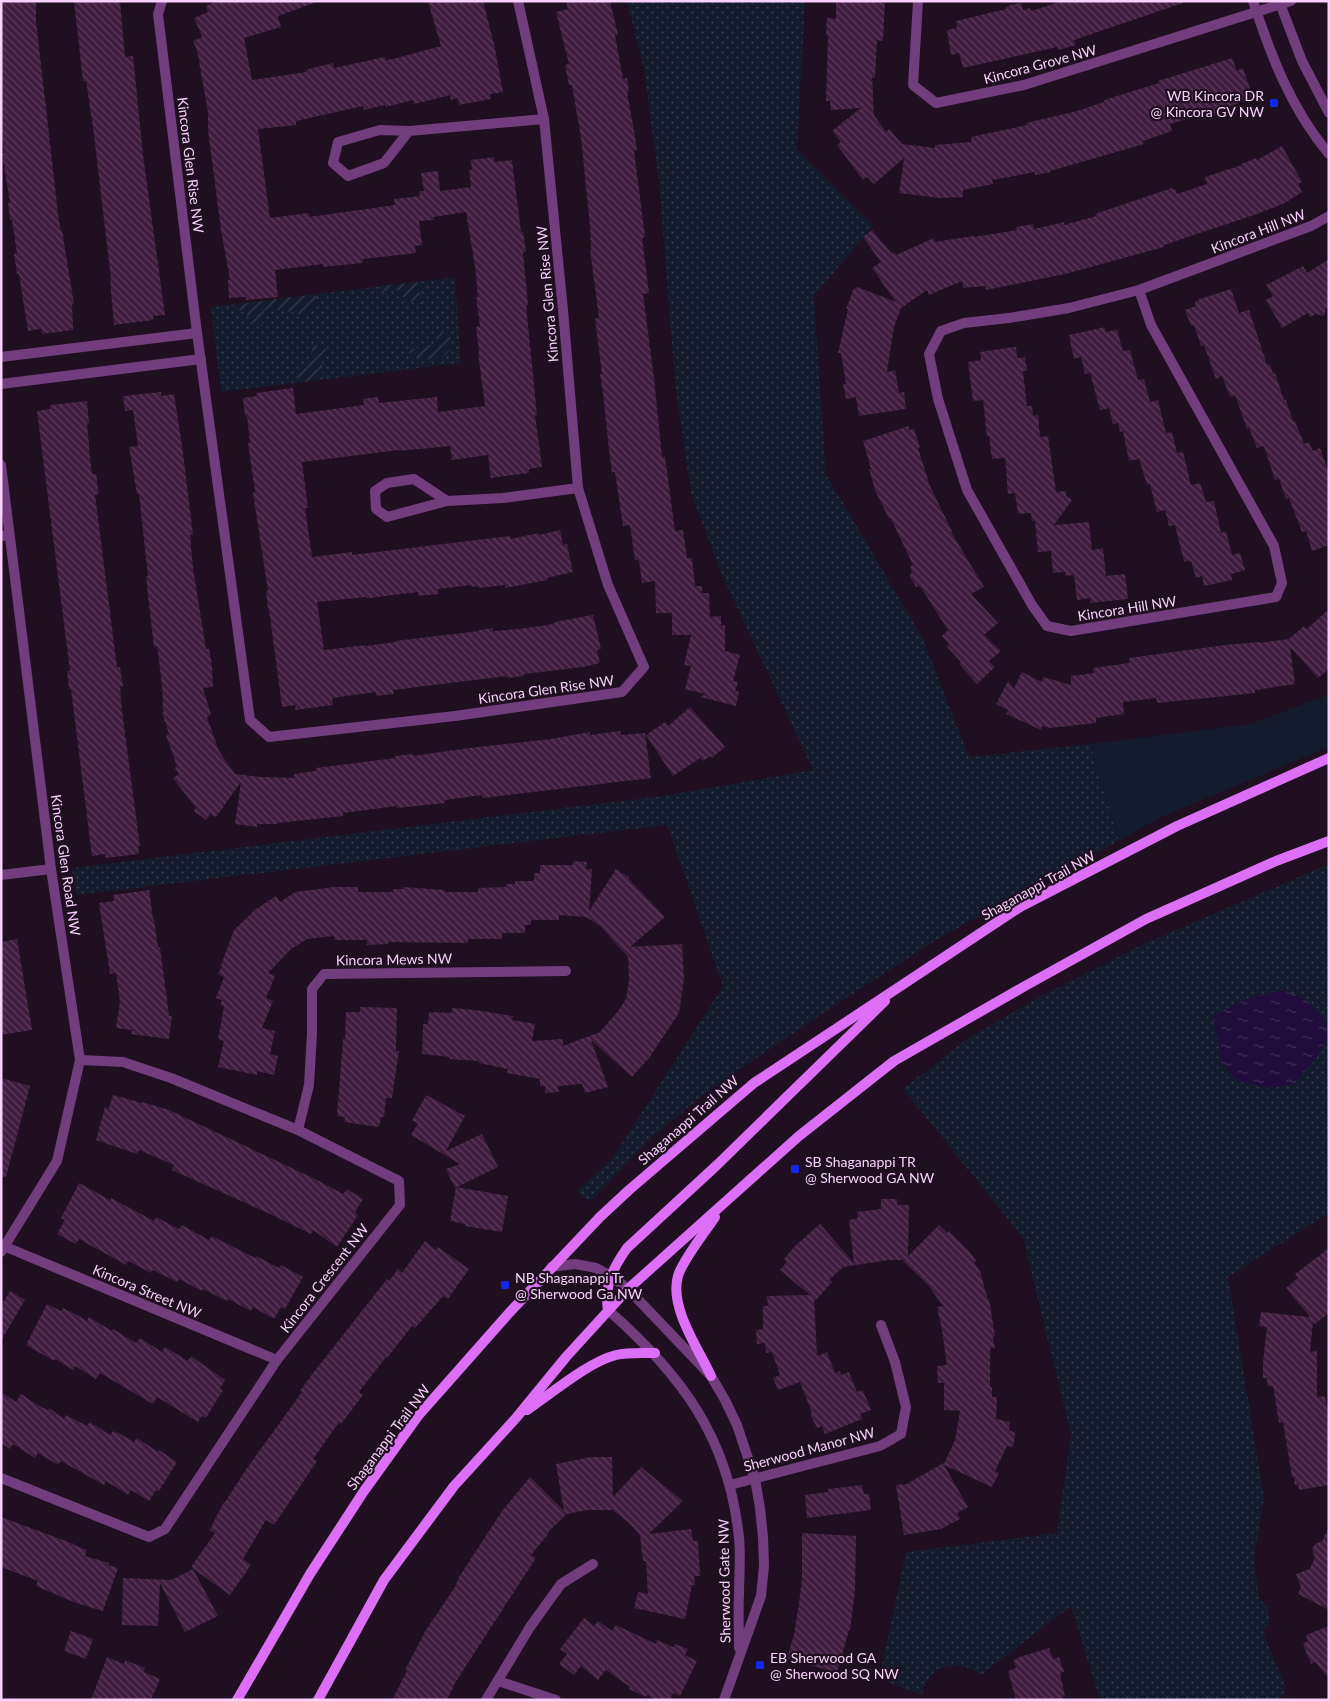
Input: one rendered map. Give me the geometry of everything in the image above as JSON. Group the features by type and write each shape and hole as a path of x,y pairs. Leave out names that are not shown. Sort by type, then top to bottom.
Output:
{"main road":[{"name":"Shaganappi Trail NW","path":"238,1700 310,1574 364,1491 418,1416 551,1267 629,1190 754,1083 1020,907 1177,826 1329,758"},
{"path":"318,1700 384,1580 454,1486 628,1289 723,1206 798,1136 894,1061 1025,986 1146,919 1276,860 1329,841"},
{"path":"608,1310 607,1287 619,1259 627,1248 718,1165 903,983"},
{"path":"711,1376 680,1311 676,1290 678,1274 723,1206"},
{"path":"516,1418 594,1365 614,1356 654,1354"}],"street":[{"name":"Kincora Glen Rise NW","path":"162,1 158,14 197,333 250,720 269,737 455,716 622,692 644,667 608,585 578,488 544,119 518,1"},
{"name":"Kincora Grove NW","path":"918,1 914,85 936,103 1024,85 1256,12"},
{"path":"1252,1 1277,69 1298,111 1329,154"},
{"path":"1256,12 1291,1"},
{"path":"1280,3 1302,61 1329,113"},
{"path":"409,131 384,163 348,176 332,163 338,142 380,130 409,131 544,119"},
{"name":"Kincora Hill NW","path":"1139,290 1151,326 1274,546 1282,583 1276,597 1071,631 1047,626 1032,605 967,490 938,399 929,354 941,331 964,323 1069,308 1139,290 1311,226 1329,216"},
{"path":"1,356 197,333"},
{"path":"1,384 201,359"},
{"name":"Kincora Glen Road NW","path":"1,465 5,535 51,869 80,1060 57,1161 4,1250"},
{"path":"447,501 414,479 387,483 375,491 376,509 387,517 447,501 503,498 578,488"},
{"path":"1,875 51,869"},
{"name":"Kincora Mews NW","path":"298,1130 309,1085 312,989 324,974 566,971"},
{"name":"Kincora Crescent NW","path":"1,1478 149,1537 166,1529 277,1360 400,1204 399,1181 298,1130 171,1078 122,1062 80,1060"},
{"name":"Kincora Street NW","path":"4,1250 277,1360"},
{"name":"Sherwood Gate NW","path":"551,1267 575,1264 596,1268 611,1276 628,1289 654,1314 711,1376 737,1426 755,1479 764,1537 761,1596 724,1700"},
{"name":"Sherwood Gate NW","path":"608,1310 654,1354 687,1392 701,1414 716,1445 730,1485 739,1539 739,1654"},
{"name":"Sherwood Manor NW","path":"730,1485 880,1446 901,1434 906,1407 895,1362 881,1325"},
{"path":"486,1700 530,1627 561,1584 593,1564"},
{"path":"498,1681 556,1700"}],"shaded area":[{"path":"627,1 805,1 797,149 873,226 814,296 826,474 923,639 969,757 1090,744 1119,841 935,941 712,1088 650,1139 590,1202 577,1191 612,1159 723,986 667,825 76,895 72,868 662,796 813,770 721,573 691,493 675,383 659,182 644,69"},
{"path":"455,277 461,363 221,392 211,307"},
{"path":"418,282 422,304 404,298 397,290 383,291 380,286"},
{"path":"316,294 312,311 307,316 267,309 263,312 262,326 251,324 247,314 230,305"},
{"path":"443,331 450,338 451,346 450,350 443,356 427,359 415,356 407,351 436,343 440,333"},
{"path":"312,344 326,349 322,361 323,379 296,383 300,372 311,357"},
{"path":"1329,694 1329,747 1161,817 1119,841 1090,744 1250,724"},
{"path":"1329,864 1329,1213 1228,1277 1264,1497 1254,1558 1259,1598 1268,1608 1270,1622 1263,1632 1286,1688 1281,1700 1100,1700 1071,1606 981,1675 963,1667 945,1667 930,1677 922,1695 879,1679 906,1552 1057,1533 1071,1434 1023,1238 903,1089 967,1039 1034,1000 1146,943"}],"water":[{"path":"1281,990 1303,997 1325,1020 1328,1038 1315,1060 1294,1084 1269,1088 1237,1081 1222,1063 1213,1016 1246,999"}],"building":[{"path":"36,1 36,21 59,222 62,230 74,304 72,304 73,330 42,334 41,329 28,331 14,254 17,253 12,220 10,220 8,203 10,203 2,153 4,153 1,122 1,3"},
{"path":"74,1 120,1 125,57 133,56 143,155 165,315 153,316 153,320 114,325 111,279 93,127 86,81 83,81"},
{"path":"216,1 314,1 314,3 278,16 281,27 244,38 252,80 306,72 305,70 333,63 334,68 385,57 386,60 393,59 441,46 428,1 483,1 494,44 503,92 490,94 491,99 459,105 458,98 451,100 450,95 414,104 413,100 364,110 363,106 296,121 296,125 258,129 270,218 309,213 309,217 395,205 394,199 420,196 419,191 424,191 421,173 438,171 440,191 471,187 469,170 472,170 471,160 494,157 495,162 512,160 521,232 523,232 526,252 523,252 528,305 526,305 537,415 535,415 542,467 529,469 529,473 491,478 488,455 452,460 450,446 399,450 302,462 308,508 305,508 312,557 352,552 352,555 510,536 511,539 560,530 563,545 567,544 573,572 547,578 547,580 505,588 505,585 479,588 478,586 471,587 471,585 438,589 439,594 418,596 418,592 317,602 324,650 493,628 493,631 519,629 593,615 601,649 597,650 600,663 583,667 524,674 524,676 507,678 507,676 393,690 394,694 376,696 376,692 332,698 333,705 295,710 296,705 282,707 268,609 266,591 268,591 253,493 255,492 248,443 250,443 243,398 257,396 256,393 293,388 296,414 364,405 363,399 378,397 379,403 437,397 438,412 485,406 476,327 480,326 476,297 478,297 466,212 433,217 434,220 419,221 422,245 415,246 416,253 363,259 362,263 323,267 323,264 275,270 278,297 246,300 246,297 229,298 228,280 230,280 221,230 208,130 208,112 197,50 193,41 202,37 194,18 208,12 206,6"},
{"path":"566,1 610,1 618,35 615,35 623,79 627,78 629,92 627,92 637,150 634,151 645,237 642,238 649,293 643,294 662,457 665,456 675,531 683,530 687,558 692,558 695,586 702,586 702,593 709,593 710,617 721,616 721,626 725,625 725,651 740,655 733,681 738,682 735,691 739,692 736,706 701,697 705,694 685,689 691,666 684,665 691,635 672,635 672,613 656,613 655,581 642,583 639,560 635,560 630,525 623,526 615,472 612,472 600,374 602,374 595,319 599,318 590,249 590,226 581,138 572,85 569,85 565,65 569,64 556,12 568,9"},
{"path":"836,1 885,1 883,41 877,40 875,78 872,77 874,115 886,132 889,129 902,144 935,148 935,145 972,142 971,137 1027,125 1026,123 1077,111 1104,102 1104,100 1159,83 1158,81 1232,58 1237,71 1243,68 1253,98 1225,108 1226,112 1202,120 1200,115 1170,124 1172,131 1143,141 1144,144 1051,172 1035,175 1035,172 992,180 993,184 963,190 963,197 940,198 899,193 904,158 874,184 867,177 863,180 837,145 841,142 832,131 861,108 831,110 830,101 826,101 827,18 836,19"},
{"path":"1062,1 1183,1 1183,3 1074,40 1076,45 1058,50 1057,47 963,68 959,53 951,55 947,30 957,28 956,21 1006,9 1006,7 1011,5 1021,3 1023,10 1030,8 1031,11"},
{"path":"1282,146 1302,182 1298,184 1302,192 1285,203 1164,245 1164,247 1065,274 986,290 985,286 963,288 962,281 929,295 927,290 901,308 894,327 887,372 895,370 899,393 904,392 906,409 859,416 856,397 846,399 843,384 846,384 841,353 838,353 848,309 846,309 854,288 856,289 857,287 896,302 872,268 881,262 863,237 872,230 892,254 894,252 896,255 934,238 935,242 974,237 1017,230 1016,227 1033,224 1034,229 1064,222 1064,225 1096,216 1095,214 1172,188 1173,190 1175,189 1177,194 1207,184 1205,177 1242,165 1256,158 1257,160"},
{"path":"1329,259 1329,307 1326,309 1324,316 1316,314 1310,317 1308,313 1282,328 1266,300 1273,296 1266,285 1303,266 1307,273"},
{"path":"1231,289 1239,313 1249,310 1267,365 1270,364 1273,374 1275,373 1284,400 1286,400 1304,444 1309,442 1313,451 1320,448 1329,473 1329,545 1312,551 1306,531 1302,532 1289,498 1286,499 1279,479 1275,480 1264,446 1257,448 1249,428 1247,429 1235,395 1230,397 1222,376 1216,379 1204,345 1201,346 1194,325 1191,326 1185,310 1196,306 1195,302 1200,299"},
{"path":"1105,327 1105,332 1117,330 1123,351 1130,350 1138,380 1144,379 1150,402 1158,400 1166,433 1172,432 1177,453 1183,452 1191,485 1200,483 1206,502 1214,501 1221,533 1226,531 1232,555 1240,553 1245,570 1231,574 1232,580 1204,586 1202,576 1196,578 1191,561 1184,562 1175,525 1169,526 1165,510 1157,512 1150,484 1147,485 1139,459 1129,461 1123,431 1120,432 1118,423 1113,424 1109,408 1100,410 1090,373 1085,374 1081,357 1074,359 1069,335"},
{"path":"1016,347 1017,358 1025,357 1027,371 1023,371 1027,406 1032,406 1033,416 1038,415 1040,437 1048,436 1056,492 1066,491 1066,496 1072,500 1054,525 1089,522 1092,550 1103,548 1106,576 1125,574 1128,599 1090,603 1090,598 1077,600 1074,575 1065,576 1065,572 1053,573 1051,551 1038,552 1035,521 1032,521 1031,513 1018,514 1015,493 1008,494 1005,458 992,459 989,436 987,437 983,400 973,401 968,362 981,360 980,352"},
{"path":"161,392 161,396 174,394 182,445 193,535 190,535 193,568 206,649 209,648 212,666 213,687 203,688 211,715 207,717 219,751 235,774 295,778 294,774 316,771 316,768 395,758 395,756 413,754 413,756 551,739 590,732 590,735 620,731 621,735 645,733 651,778 483,798 482,795 445,800 445,803 397,808 397,806 343,813 343,816 277,824 257,824 257,827 235,824 241,782 216,817 210,814 206,820 194,811 196,808 173,778 179,774 175,768 177,766 166,735 169,734 162,712 164,712 162,707 162,685 157,646 154,647 139,494 137,494 129,447 138,446 133,410 125,411 123,396"},
{"path":"87,401 89,423 87,423 92,474 96,474 99,494 95,495 117,667 120,667 123,686 120,687 122,711 140,846 138,846 139,854 106,858 105,854 92,856 71,689 69,689 67,671 70,671 37,411 50,409 50,405"},
{"path":"909,426 909,430 914,429 930,486 951,532 984,587 971,594 998,623 984,635 1001,651 989,661 995,667 977,684 947,647 949,644 942,636 948,630 920,586 916,587 909,575 912,573 910,567 913,565 875,490 869,469 871,469 863,441"},
{"path":"1329,609 1329,669 1318,678 1290,647 1295,684 1255,690 1255,693 1157,703 1156,698 1123,702 1124,714 1096,718 1096,723 1050,728 1042,726 1041,730 1006,714 1008,710 996,704 1008,681 1014,688 1022,672 1042,682 1043,677 1071,685 1071,676 1094,673 1093,668 1129,663 1129,658 1225,645 1289,639 1304,626 1307,629"},
{"path":"690,707 725,747 712,758 711,756 703,761 700,758 673,776 646,735 665,722 668,726"},
{"path":"574,861 587,862 586,869 592,869 589,911 616,869 629,877 665,917 630,947 682,944 684,979 679,1013 649,1058 632,1077 591,1040 608,1087 585,1093 582,1084 558,1086 559,1092 545,1093 545,1086 540,1086 540,1079 507,1073 508,1069 479,1063 479,1061 449,1059 450,1057 422,1054 423,1024 428,1024 429,1012 452,1013 452,1008 513,1016 512,1020 535,1024 532,1041 563,1039 563,1046 600,1032 626,999 629,980 628,957 600,926 586,917 559,915 559,920 531,920 531,925 525,925 525,933 502,933 502,939 468,939 468,943 388,942 388,944 367,945 367,940 335,940 334,936 307,939 290,950 268,973 275,976 266,998 273,1001 262,1028 275,1031 270,1054 278,1056 274,1075 257,1071 257,1075 218,1067 224,1041 218,1039 224,1007 220,1005 222,1000 216,998 224,977 218,974 221,965 234,930 256,909 276,896 280,902 295,892 334,887 358,887 358,892 393,892 393,889 403,889 403,887 445,890 445,892 478,892 478,888 506,887 506,884 515,884 515,881 534,881 534,873 540,873 540,865 573,865"},
{"path":"149,890 158,947 160,947 169,1016 172,1016 169,1039 131,1034 132,1030 116,1028 120,1001 116,973 110,974 99,903 114,901 113,895"},
{"path":"17,939 32,1030 1,1035 1,942"},
{"path":"360,1007 397,1008 396,1051 399,1051 392,1098 386,1098 384,1117 381,1117 379,1127 344,1122 345,1117 337,1116 346,1012 360,1012"},
{"path":"1,1078 30,1086 6,1177 1,1177"},
{"path":"113,1095 169,1110 343,1194 347,1189 363,1199 355,1212 358,1215 337,1247 313,1230 311,1234 172,1170 174,1165 139,1150 137,1154 96,1140 105,1107 109,1108"},
{"path":"426,1095 465,1116 446,1151 482,1134 498,1167 455,1188 446,1169 460,1164 411,1135 418,1123 412,1121"},
{"path":"79,1183 154,1221 156,1217 179,1229 182,1225 209,1240 212,1236 255,1258 256,1256 279,1268 281,1265 303,1277 285,1309 281,1307 274,1319 253,1307 251,1311 228,1299 227,1301 203,1289 202,1291 179,1279 177,1282 153,1270 151,1273 128,1261 126,1265 79,1239 76,1244 57,1234 65,1220 61,1218"},
{"path":"456,1187 508,1196 502,1232 465,1226 465,1224 450,1221"},
{"path":"881,1199 897,1199 897,1205 909,1205 908,1256 939,1225 947,1233 949,1231 976,1261 974,1262 980,1271 989,1299 995,1336 993,1337 995,1348 990,1348 990,1387 992,1387 992,1397 997,1397 996,1419 1010,1422 1009,1430 1015,1433 1013,1447 1007,1446 995,1471 999,1473 992,1487 944,1465 968,1507 957,1513 960,1519 941,1529 904,1535 896,1485 907,1484 944,1464 955,1440 960,1411 944,1410 944,1383 938,1383 937,1366 947,1365 937,1307 943,1306 928,1285 904,1260 889,1260 843,1267 829,1280 832,1282 816,1300 814,1299 817,1356 827,1352 835,1373 840,1371 841,1375 849,1372 857,1392 863,1390 871,1410 860,1414 862,1419 825,1434 822,1426 817,1428 810,1414 812,1413 800,1382 778,1390 773,1378 780,1375 772,1352 766,1353 765,1343 757,1344 756,1330 763,1329 763,1306 768,1306 767,1296 810,1295 780,1270 787,1262 784,1259 795,1246 820,1224 854,1263 849,1220 858,1218 857,1212 881,1209"},
{"path":"425,1241 436,1250 438,1247 469,1269 448,1299 443,1296 415,1328 412,1326 359,1392 363,1395 341,1424 339,1422 313,1459 317,1461 274,1525 266,1520 243,1559 251,1565 230,1595 191,1567 215,1533 210,1530 224,1502 302,1392 300,1391 310,1377 387,1279 389,1281 398,1269 402,1273"},
{"path":"1329,1248 1329,1313 1315,1324 1313,1322 1310,1352 1317,1351 1317,1397 1325,1396 1329,1417 1329,1485 1299,1490 1298,1484 1295,1485 1294,1477 1292,1477 1283,1422 1279,1423 1273,1386 1267,1386 1267,1378 1263,1378 1267,1327 1259,1326 1261,1312 1310,1317 1286,1288 1298,1278 1295,1274"},
{"path":"10,1291 25,1300 1,1341 1,1306"},
{"path":"47,1304 61,1311 63,1308 87,1321 89,1317 136,1343 140,1338 162,1352 165,1347 188,1361 191,1356 225,1380 220,1389 223,1390 206,1418 202,1416 198,1422 157,1397 153,1404 100,1373 96,1379 75,1366 73,1370 55,1359 54,1361 26,1345"},
{"path":"1,1392 16,1402 21,1394 41,1407 48,1410 49,1408 64,1419 66,1415 87,1426 90,1422 110,1435 113,1431 117,1432 134,1442 137,1438 177,1462 159,1491 156,1490 149,1501 131,1490 128,1495 106,1481 104,1485 61,1461 58,1465 38,1453 35,1458 13,1444 10,1449 1,1443"},
{"path":"591,1457 612,1457 613,1497 641,1467 683,1501 649,1534 691,1529 693,1541 698,1541 700,1576 694,1576 695,1585 692,1585 685,1619 634,1608 638,1592 648,1594 646,1561 643,1561 640,1535 630,1524 613,1510 587,1510 567,1514 548,1532 531,1555 536,1558 453,1686 447,1700 392,1700 426,1630 502,1511 530,1477 564,1511 556,1464"},
{"path":"862,1485 864,1494 869,1494 871,1510 807,1518 805,1495 828,1492 828,1489"},
{"path":"1,1517 74,1544 87,1550 85,1556 109,1563 108,1565 118,1568 103,1611 76,1603 36,1586 38,1581 1,1567"},
{"path":"1329,1527 1329,1610 1298,1594 1301,1587 1296,1574 1310,1569 1315,1557 1312,1549 1315,1544 1322,1541"},
{"path":"802,1533 856,1536 855,1590 850,1630 837,1673 787,1658 794,1635 802,1579"},
{"path":"193,1569 218,1616 185,1632 160,1583 158,1626 122,1625 123,1578 171,1580"},
{"path":"584,1618 594,1626 598,1621 612,1631 616,1625 656,1644 657,1640 673,1647 675,1644 688,1649 685,1655 697,1661 680,1696 673,1693 670,1700 656,1700 629,1689 630,1687 606,1670 598,1680 581,1666 574,1675 559,1664 567,1654 560,1649"},
{"path":"1329,1626 1329,1679 1315,1662 1311,1664 1303,1644 1308,1641 1306,1635"},
{"path":"71,1631 93,1639 86,1659 64,1651"},
{"path":"1049,1648 1053,1659 1059,1657 1064,1672 1060,1673 1065,1697 1062,1697 1063,1700 1016,1700 1008,1671 1016,1668 1014,1660"},
{"path":"107,1657 124,1664 125,1660 145,1668 144,1672 160,1679 151,1700 91,1700"}],"place":[{"name":"WB Kincora DR @ Kincora GV NW","path":"1274,103"},
{"name":"SB Shaganappi TR @ Sherwood GA NW","path":"795,1169"},
{"name":"NB Shaganappi Tr @ Sherwood Ga NW","path":"505,1285"},
{"name":"EB Sherwood GA @ Sherwood SQ NW","path":"760,1665"}]}
